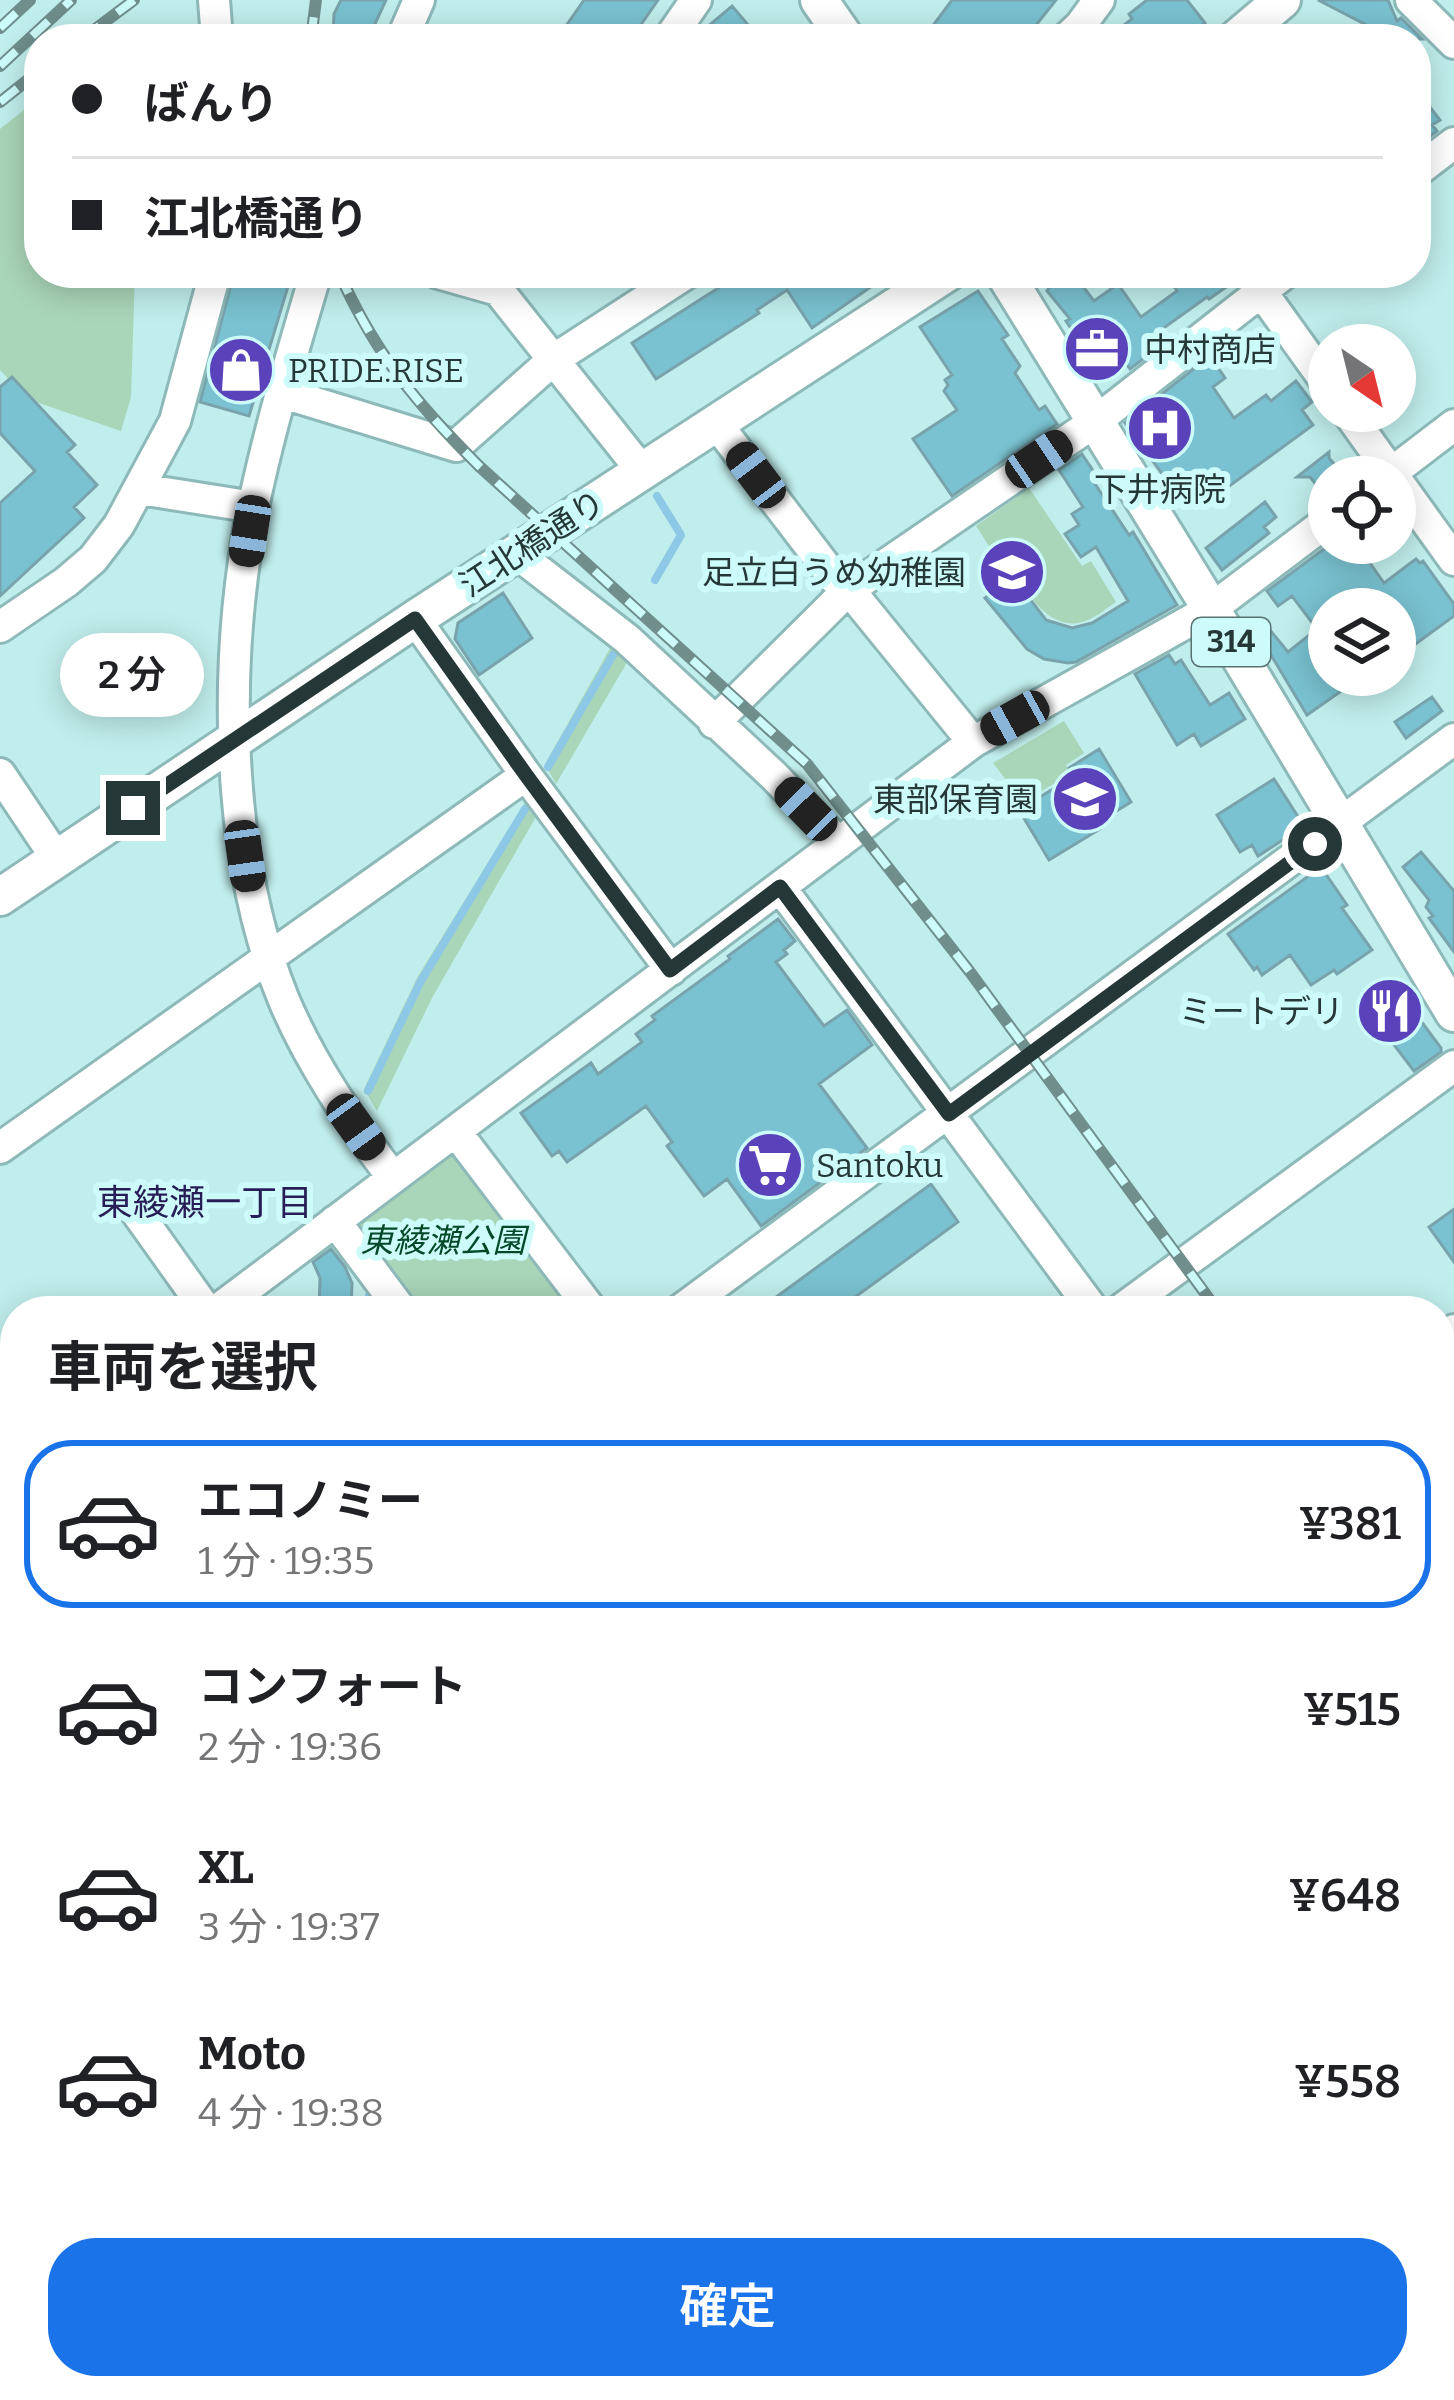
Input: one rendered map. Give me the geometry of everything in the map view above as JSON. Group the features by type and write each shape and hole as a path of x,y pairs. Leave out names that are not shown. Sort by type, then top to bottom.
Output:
{"main road":[{"path":"1254,24 1282,0"},
{"name":"江北橋通り","path":"0,897 415,619 924,288"},
{"name":"314","path":"1013,288 1454,1012"}],"street":[{"path":"1411,0 1454,43"},
{"path":"0,627 66,583 93,559 118,525 175,421 211,288"},
{"path":"312,288 254,507 241,591 235,739 241,827 268,958 284,1000 314,1061 390,1174"},
{"path":"508,288 553,360 642,471"},
{"path":"284,393 456,446 553,360 665,288"},
{"path":"714,723 847,591 1096,421 1254,288"},
{"path":"1270,288 1308,351"},
{"path":"716,423 835,579 973,742"},
{"path":"1416,456 1454,425"},
{"path":"140,489 254,507"},
{"path":"1416,509 1454,560"},
{"path":"236,1296 390,1174 455,1132 973,742 1211,609 1308,536"},
{"path":"516,553 627,639 839,843"},
{"path":"415,619 670,970"},
{"path":"700,1296 1454,739"},
{"path":"0,774 57,859"},
{"path":"0,1148 526,775"},
{"path":"780,887 1083,1296"},
{"path":"1140,1296 1454,1066"},
{"path":"455,1132 581,1296"},
{"path":"135,1210 195,1296"},
{"path":"334,1222 391,1296"}],"green space":[{"path":"24,110 24,288 135,288 131,397 121,431 27,399 0,370 0,129"},
{"path":"1029,488 1082,566 1091,561 1116,602 1090,619 1063,622 1041,609 1007,564 1002,566 976,526"},
{"path":"612,645 629,659 556,784 545,764"},
{"path":"1064,721 1084,753 1066,765 1070,774 1023,802 993,763"},
{"path":"526,801 537,815 432,998 377,1111 364,1089 418,976"},
{"name":"東綾瀬公園","path":"452,1152 567,1296 401,1296 353,1233 355,1222"}],"building":[{"path":"341,0 386,0 375,24 334,24"},
{"path":"584,0 658,0 641,24 567,24"},
{"path":"952,0 1056,0 1037,24 934,24"},
{"path":"1147,0 1187,0 1205,23 1126,24 1132,19 1129,14"},
{"path":"1318,0 1388,0 1397,21 1401,18 1407,24 1364,24"},
{"path":"732,6 747,24 711,24"},
{"path":"1431,108 1440,120 1432,125 1437,131 1431,136"},
{"path":"230,288 287,288 249,416 200,402"},
{"path":"718,288 869,288 812,328 787,290 656,379 632,343"},
{"path":"1084,288 1094,301 1112,288 1121,288 1141,317 1175,288 1225,288 1151,337 1159,347 1130,369 1114,348 1094,362 1066,321 1070,319 1047,291"},
{"path":"978,291 1008,335 1002,339 1020,366 1015,373 1039,410 1045,406 1057,424 952,496 913,439 957,410 944,391 945,380 952,375 920,327"},
{"path":"1210,356 1225,378 1213,387 1234,418 1266,395 1271,401 1296,381 1308,397 1302,410 1308,429 1199,508 1176,476 1168,482 1125,423"},
{"path":"12,377 75,445 67,452 97,485 74,507 84,518 0,596 0,503 35,471 0,433 0,387"},
{"path":"1082,454 1100,481 1095,484 1129,535 1133,532 1177,605 1068,663 1044,659 1027,649 985,598 1013,577 1046,620 1072,628 1092,623 1128,601 1096,547 1081,557 1065,534 1079,525 1072,514 1083,507 1059,470"},
{"path":"1265,502 1276,517 1264,527 1269,533 1222,570 1206,548"},
{"path":"1416,559 1423,561 1454,604 1454,616 1416,644 1416,588 1308,588 1308,617 1292,596 1278,606 1267,591 1308,561 1371,564 1384,583 1416,564"},
{"path":"503,593 532,638 479,675 455,639 458,623"},
{"path":"1265,624 1288,652 1308,636 1308,696 1334,696 1307,715 1256,630"},
{"path":"1169,655 1175,664 1181,660 1210,705 1229,693 1245,719 1201,746 1194,734 1177,745 1135,674"},
{"path":"1432,697 1442,711 1406,738 1395,722"},
{"path":"1099,749 1131,802 1097,823 1100,829 1049,860 1019,810 1074,776 1069,768"},
{"path":"1274,779 1304,826 1258,856 1252,845 1240,852 1217,815"},
{"path":"1421,852 1454,891 1454,952 1429,918 1433,916 1426,907 1429,900 1403,867"},
{"path":"1321,867 1372,950 1311,985 1290,955 1262,975 1228,934"},
{"path":"778,919 795,941 776,962 824,1026 847,1010 872,1045 819,1084 867,1148 761,1226 727,1179 704,1196 667,1146 672,1142 646,1106 567,1162 559,1151 552,1156 521,1113 591,1063 598,1074 642,1042 636,1034 655,1020 652,1016"},
{"path":"1401,994 1441,1048 1414,1071 1368,1011"},
{"path":"931,1184 958,1222 857,1296 778,1296"},
{"path":"1454,1209 1454,1262 1429,1227"},
{"path":"331,1249 352,1283 352,1296 319,1296 320,1278 313,1262"}],"waterway":[{"path":"655,580 681,535 657,496"},
{"path":"548,767 613,655"},
{"path":"368,1091 421,981 525,809"}],"railway":[{"path":"0,28 30,0"},
{"path":"45,24 71,0"},
{"path":"102,24 134,0"},
{"path":"313,24 316,0"},
{"path":"0,66 24,44"},
{"path":"0,102 24,83"},
{"path":"346,288 383,353 456,443 807,764 970,972 1207,1296"}],"place":[{"name":"中村商店","path":"1097,349"},
{"name":"PRIDE.RISE","path":"241,370"},
{"name":"下井病院","path":"1160,428"},
{"name":"足立白うめ幼稚園","path":"1012,572"},
{"name":"東部保育園","path":"1085,799"},
{"name":"ミートデリ","path":"1390,1011"},
{"name":"Santoku","path":"770,1165"}],"district":[{"name":"東綾瀬一丁目","path":"205,1202"}],"route":[{"path":"133,808 415,619 670,970 780,887 949,1114 1315,844"}]}
